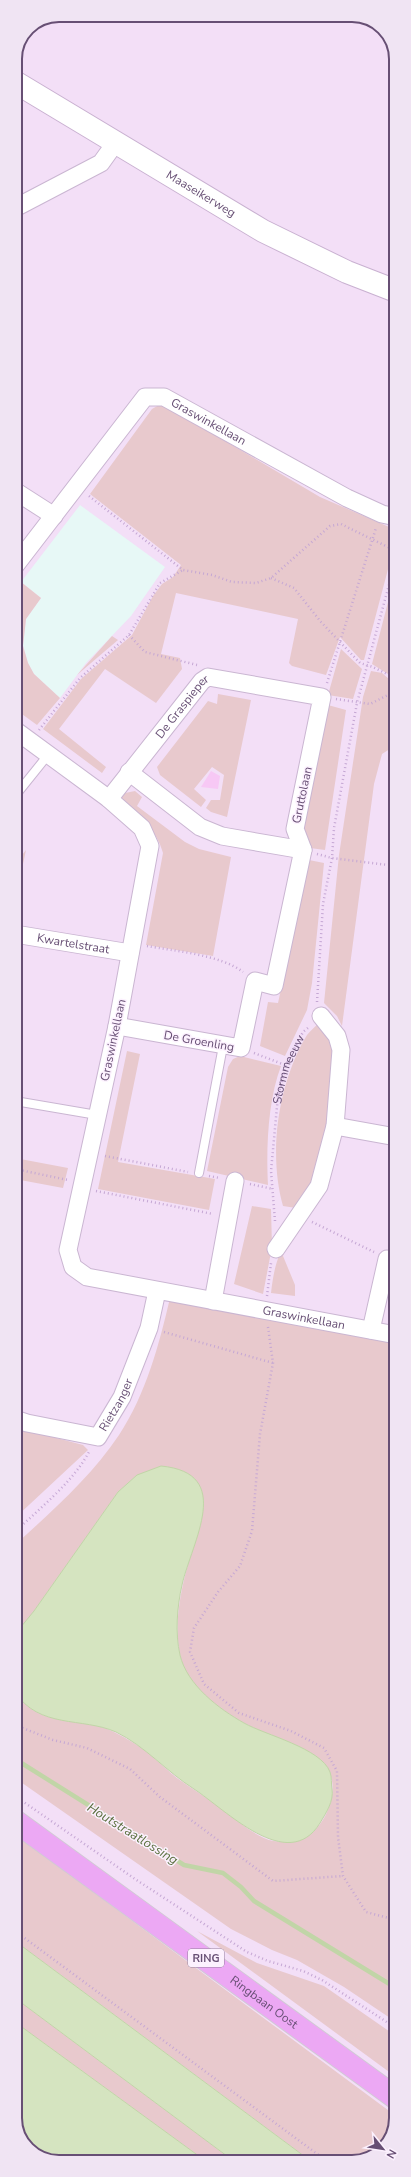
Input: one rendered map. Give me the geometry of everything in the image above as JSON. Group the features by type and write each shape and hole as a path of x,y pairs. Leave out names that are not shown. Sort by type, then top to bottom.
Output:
{"main road":[{"name":"Ringbaan Oost","path":"22,1826 389,2093"}],"street":[{"name":"Maaseikerweg","path":"22,86 263,231 347,272 389,287"},
{"path":"22,204 101,163 116,142"},
{"name":"Graswinkellaan","path":"22,557 145,397 164,396 347,498 389,516"},
{"path":"22,495 54,516"},
{"name":"De Graspieper","path":"108,800 202,681 208,677 322,697"},
{"name":"Gruttolaan","path":"303,850 295,829 322,697"},
{"name":"Graswinkellaan","path":"22,735 108,800 142,828 150,846 117,1026 68,1250 73,1267 87,1277 157,1291 266,1309 389,1334"},
{"path":"129,772 200,827 222,836 303,850 274,986 255,981"},
{"name":"Kwartelstraat","path":"22,935 131,948"},
{"name":"De Groenling","path":"117,1026 241,1048 255,981"},
{"path":"276,1249 319,1186 335,1126 341,1050 337,1036 322,1016"},
{"path":"335,1126 389,1136"},
{"path":"213,1301 234,1181"},
{"path":"371,1330 389,1259"},
{"name":"Rietzanger","path":"22,1422 98,1437 122,1397 149,1328 157,1291"}],"lane":[{"path":"22,787 48,755"},
{"path":"199,1173 223,1046"},
{"path":"22,1102 97,1114"}],"path":[{"path":"77,487 183,570 244,584 272,578 330,526 341,524 389,547"},
{"path":"389,516 372,538 322,697 370,704 389,694"},
{"path":"30,741 80,678 129,635 160,583 183,570"},
{"path":"272,578 294,588 339,642 360,663 373,667 389,676"},
{"path":"322,1016 317,1004 323,904 332,858 334,828 357,703 389,585"},
{"path":"129,635 145,652 206,667 208,677"},
{"path":"332,858 389,865"},
{"path":"131,948 208,958 239,969 255,981"},
{"name":"Stormmeeuw","path":"322,1016 303,1032 286,1065 278,1096 271,1171 276,1249 271,1265 266,1309 273,1363 260,1434 252,1531 240,1566 218,1592 194,1628 190,1652 204,1684 239,1713 291,1731 324,1748 337,1771 338,1837 343,1876"},
{"path":"241,1048 286,1065"},
{"path":"88,1153 199,1173 273,1190"},
{"path":"22,1170 82,1182 96,1190 228,1217"},
{"path":"299,1215 389,1255"},
{"path":"149,1328 273,1363"},
{"path":"22,1525 62,1487 84,1462 98,1437"},
{"path":"22,1728 52,1740 87,1748 130,1769 160,1797 273,1881 343,1876 366,1912 389,1918"},
{"path":"22,1801 135,1879 247,1952 268,1961 303,1971 322,1980 389,2023"},
{"path":"22,1936 319,2155"}],"shaded area":[{"path":"59,22 355,22 362,23 373,28 383,38 389,54 389,2118 387,2129 363,2129 363,2154 350,2155 22,1875 22,59 28,38 38,28"},
{"path":"159,405 171,409 320,497 389,527 389,565 364,660 361,660 340,637 326,675 292,666 289,663 298,619 176,593 161,654 180,658 182,669 156,703 105,669 59,729 106,767 102,773 43,729 81,679 132,635 153,596 162,584 173,577 181,565 90,494 152,409"},
{"path":"80,505 165,567 131,616 86,663 60,698 34,674 28,663 23,645 26,619 41,598 22,583 22,581"},
{"path":"22,583 41,598 26,619 23,646 28,663 34,674 60,698 37,725 22,714"},
{"path":"389,598 389,675 372,664"},
{"path":"112,636 118,640 77,675"},
{"path":"341,649 362,669 353,699 328,695"},
{"path":"371,671 382,673 389,679 389,750 382,754 374,784 342,1026 337,1016 324,1003 339,855 363,697"},
{"path":"218,694 251,700 227,817 211,812 206,808 211,800 220,800 224,775 212,767 194,789 206,800 201,807 160,775 157,767 208,701 217,704"},
{"path":"328,705 346,710 325,850 310,848 302,827"},
{"path":"135,791 142,797 137,806 185,842 199,849 231,857 213,956 146,945 163,853 156,837 146,824 119,801 125,793"},
{"path":"26,850 22,869 22,855"},
{"path":"309,860 324,863 312,983 307,1010 285,1056 260,1046 268,1002 278,1003"},
{"path":"322,1020 335,1053 327,1126 315,1176 303,1205 296,1208 283,1206 276,1164 278,1119 289,1075 297,1054 307,1035"},
{"path":"127,1051 140,1054 118,1162 215,1179 209,1210 98,1189"},
{"path":"240,1056 281,1066 273,1094 269,1124 267,1156 268,1185 207,1171 228,1067 233,1059"},
{"path":"22,1159 68,1168 63,1188 22,1180"},
{"path":"252,1206 271,1209 272,1247 263,1294 234,1284"},
{"path":"291,1233 283,1256 295,1285 295,1296 271,1293 273,1276 277,1262 282,1248"},
{"path":"170,1298 389,1342 389,2017 344,1987 297,1960 272,1950 231,1929 22,1783 22,1701 33,1710 43,1715 89,1724 113,1731 144,1750 171,1773 248,1829 267,1839 285,1842 296,1841 305,1837 313,1832 320,1824 329,1806 332,1795 332,1779 326,1767 315,1756 287,1741 256,1729 224,1711 196,1686 183,1666 180,1655 178,1635 178,1615 185,1577 204,1500 137,1475 118,1492 22,1626 22,1538 84,1479 119,1435 137,1403 144,1386 161,1333"},
{"path":"22,1429 83,1445 88,1450 22,1511"},
{"path":"161,1466 184,1471 197,1481 203,1495 203,1512 182,1585 179,1602 177,1629 180,1655 189,1676 205,1695 224,1711 253,1728 304,1749 325,1763 331,1774 332,1798 320,1823 307,1837 291,1842 274,1840 257,1833 239,1822 174,1775 137,1744 127,1738 103,1727 49,1717 36,1712 22,1700 22,1626 118,1492 137,1475"},
{"path":"22,1839 389,2111 387,2129 363,2129 363,2154 303,2155 22,1946"},
{"path":"197,1931 257,1963 324,1986 389,2031 389,2072"},
{"path":"22,1946 303,2155 226,2155 22,2003"},
{"path":"22,2003 226,2155 197,2155 22,2027"},
{"path":"22,2027 197,2155 56,2155 40,2150 27,2137 22,2123"}],"sand":[{"path":"211,771 220,776 218,789 201,787"}],"waterway":[{"name":"Houtstraatlossing","path":"22,1763 184,1865 223,1873 241,1887 254,1901 389,1984"}]}
